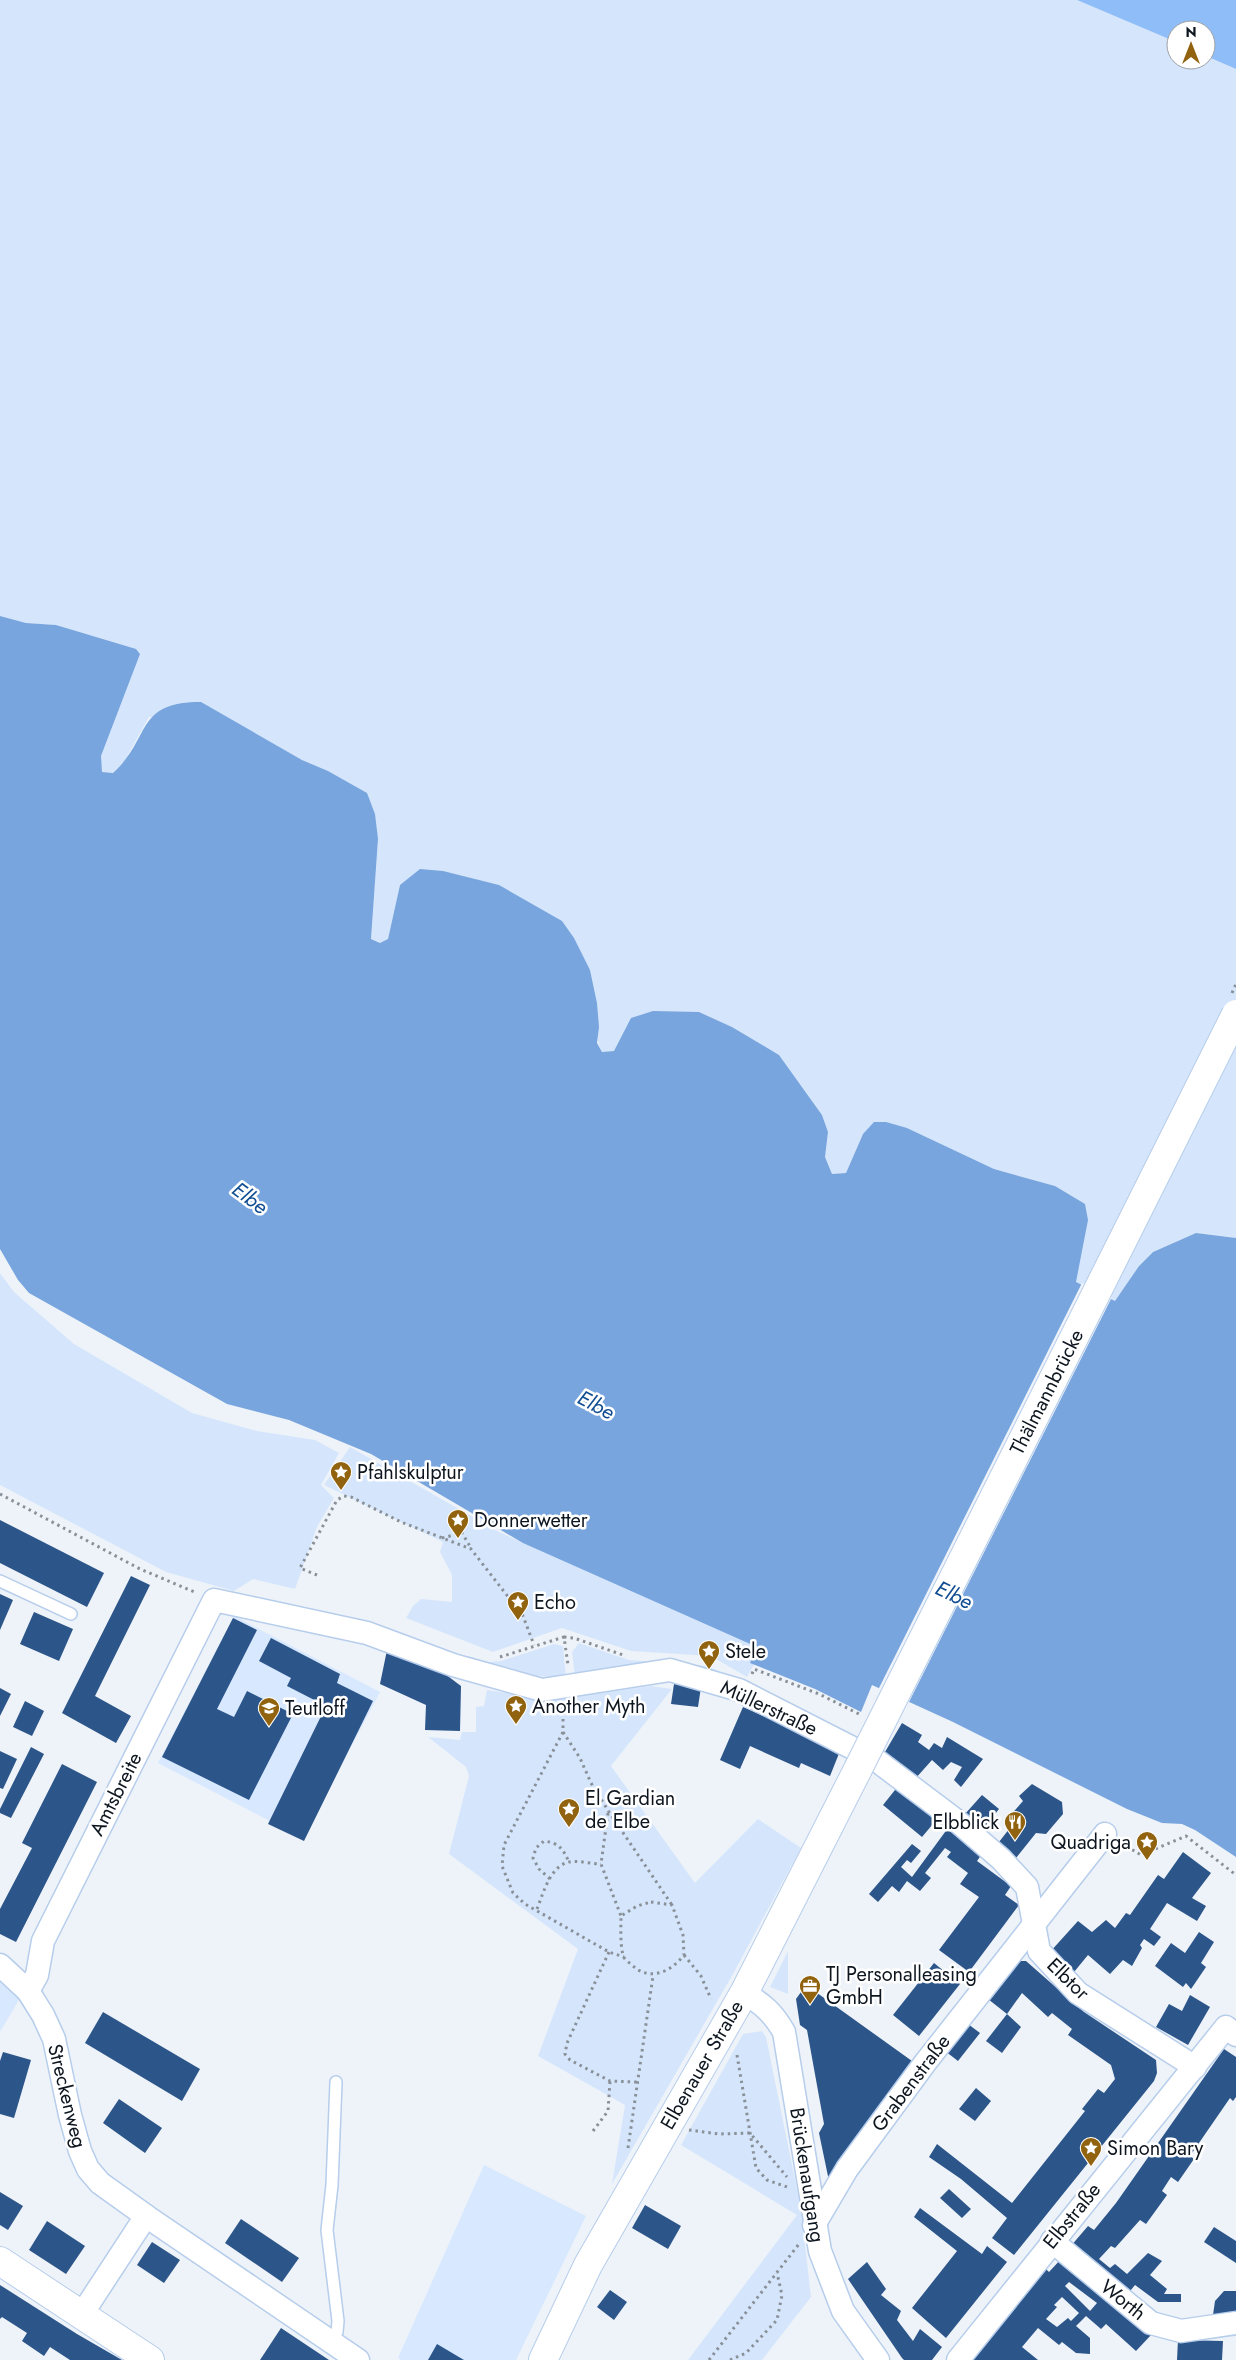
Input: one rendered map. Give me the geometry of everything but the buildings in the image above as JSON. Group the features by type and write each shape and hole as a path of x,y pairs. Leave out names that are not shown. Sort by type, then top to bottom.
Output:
{"street":[{"name":"Thälmannbrücke","path":"858,1769 1236,1014"},
{"name":"Müllerstraße","path":"214,1600 367,1633 452,1665 542,1690 670,1670 739,1690 876,1760 956,1822 1001,1859 1027,1887 1035,1923"},
{"name":"Amtsbreite","path":"28,1992 37,1975 43,1941 214,1600"},
{"name":"Elbenauer Straße","path":"543,2360 593,2256 744,1993 858,1769"},
{"path":"1035,1923 1105,1834"},
{"name":"Elbtor","path":"1035,1923 1039,1951 1078,1993 1195,2067"},
{"name":"Grabenstraße","path":"814,2225 847,2169 925,2062 1035,1923"},
{"name":"Streckenweg","path":"0,1966 28,1992 43,2015 54,2039 70,2116 80,2150 88,2169 100,2183 358,2360"},
{"name":"Brückenaufgang","path":"744,1993 764,2004 775,2016 784,2032 814,2225 820,2251 843,2310 878,2360"},
{"name":"Elbstraße","path":"958,2360 1052,2241 1195,2067 1231,2031"},
{"path":"82,2314 146,2216"},
{"name":"Worth","path":"1052,2241 1151,2323 1181,2331 1236,2323"},
{"path":"0,2261 150,2360"}],"lane":[{"path":"0,1582 71,1614"},
{"path":"331,2341 337,2332 338,2321 327,2230 332,2185 336,2082"}],"path":[{"path":"0,1494 140,1570 214,1600"},
{"path":"316,1575 300,1568 337,1500 344,1496 351,1497 401,1522 471,1549"},
{"path":"441,1538 462,1533 471,1549 523,1616 534,1645"},
{"path":"749,1682 754,1669 819,1694 859,1714 844,1744"},
{"path":"568,1686 562,1709 563,1732 504,1845 501,1856 506,1879 513,1894 526,1904 609,1952 624,1957 635,1968 653,1976 663,1973 677,1964 684,1956"},
{"path":"563,1732 580,1758 591,1783 608,1812 672,1905 683,1935 684,1956 701,1976 711,1999"},
{"path":"608,1812 601,1864 621,1916 620,1935 624,1957"},
{"path":"1105,1834 1141,1855 1186,1836 1236,1875"},
{"path":"550,1879 539,1869 533,1858 536,1848 544,1841 554,1842 563,1849 569,1862"},
{"path":"537,1910 550,1879 569,1862 601,1864"},
{"path":"621,1916 636,1906 651,1902 672,1905"},
{"path":"609,1952 566,2044 565,2054 570,2060 610,2081 637,2082"},
{"path":"631,2152 628,2148 653,1976"},
{"path":"737,2055 750,2133 756,2168 767,2180 780,2186 797,2189 750,2133"},
{"path":"593,2132 608,2111 610,2081"},
{"path":"681,2129 719,2134 750,2133"},
{"path":"710,2360 814,2225"},
{"path":"730,2360 746,2353 777,2320 782,2295 777,2272"}],"shaded area":[{"path":"0,0 1077,0 1166,38 1166,70 1216,70 1216,60 1236,69 1236,1238 1196,1233 1153,1252 1139,1266 1115,1302 1076,1282 1055,1186 994,1169 907,1128 863,1134 846,1173 832,1174 825,1157 828,1132 822,1115 779,1055 732,1027 699,1012 614,1051 602,1052 598,1041 596,1001 590,970 400,885 388,939 381,943 371,939 378,839 328,771 302,760 256,734 149,717 123,764 113,773 101,772 101,756 140,653 56,625 26,623 0,616"},
{"path":"1077,0 1236,0 1236,69 1216,60 1216,20 1166,20 1166,38"},
{"path":"0,1273 14,1292 74,1344 192,1413 257,1431 315,1440 339,1453 321,1485 334,1498 317,1527 295,1589 253,1579 234,1591 166,1572 0,1485"},
{"path":"350,1447 501,1533 765,1645 747,1677 711,1656 631,1651 562,1628 493,1652 406,1618 413,1606 421,1599 452,1602 452,1575 440,1552 443,1542 324,1485"},
{"name":"Teutloff","path":"234,1616 380,1692 303,1838 158,1763"},
{"path":"579,1643 629,1660 707,1666 721,1672 736,1683 647,1665 623,1666 575,1677 572,1652"},
{"path":"554,1644 563,1646 566,1678 516,1673 467,1661 468,1656 489,1662 501,1661"},
{"path":"651,1686 672,1689 611,1766 695,1883 758,1819 801,1848 733,1974 612,2184 625,2105 538,2056 578,1949 449,1854 469,1776 466,1767 428,1737 460,1740 462,1732 476,1732 476,1707 484,1706 487,1690 552,1700"},
{"path":"788,1951 788,1994 770,1987"},
{"path":"0,1979 20,1998 0,2032"},
{"path":"762,2031 766,2037 801,2209 811,2297 762,2360 688,2360 797,2215 681,2145 743,2034"},
{"path":"484,2165 586,2216 516,2360 401,2360 398,2358"}],"water":[{"name":"Elbe","path":"0,616 26,623 56,625 136,649 140,654 101,756 102,772 113,773 125,760 146,724 154,715 164,708 201,702 302,760 328,771 367,793 375,814 378,839 371,939 380,943 388,939 400,885 420,869 443,871 499,885 562,921 574,938 590,970 597,1003 599,1027 597,1043 602,1052 614,1051 631,1018 653,1011 699,1012 732,1027 779,1055 822,1115 828,1132 825,1157 832,1174 846,1173 863,1134 874,1122 886,1122 907,1128 994,1169 1055,1186 1085,1204 1088,1220 1076,1282 1115,1301 1139,1266 1153,1252 1196,1233 1236,1238 1236,1857 1195,1830 1182,1824 1162,1823 1127,1809 953,1722 872,1685 861,1712 815,1689 750,1663 757,1647 523,1543 371,1454 289,1420 227,1404 29,1293 18,1280 0,1249"}],"pier":[{"path":"1082,1283 1112,1297 908,1704 878,1690"}],"place":[{"name":"Pfahlskulptur","path":"341,1491"},
{"name":"Donnerwetter","path":"458,1539"},
{"name":"Echo","path":"518,1621"},
{"name":"Stele","path":"709,1670"},
{"name":"Another Myth","path":"516,1725"},
{"name":"Teutloff","path":"269,1727"},
{"name":"El Gardian de Elbe","path":"569,1828"},
{"name":"Elbblick","path":"1015,1841"},
{"name":"Quadriga","path":"1147,1861"},
{"name":"TJ Personalleasing GmbH","path":"810,2005"},
{"name":"Simon Bary","path":"1091,2167"}]}
